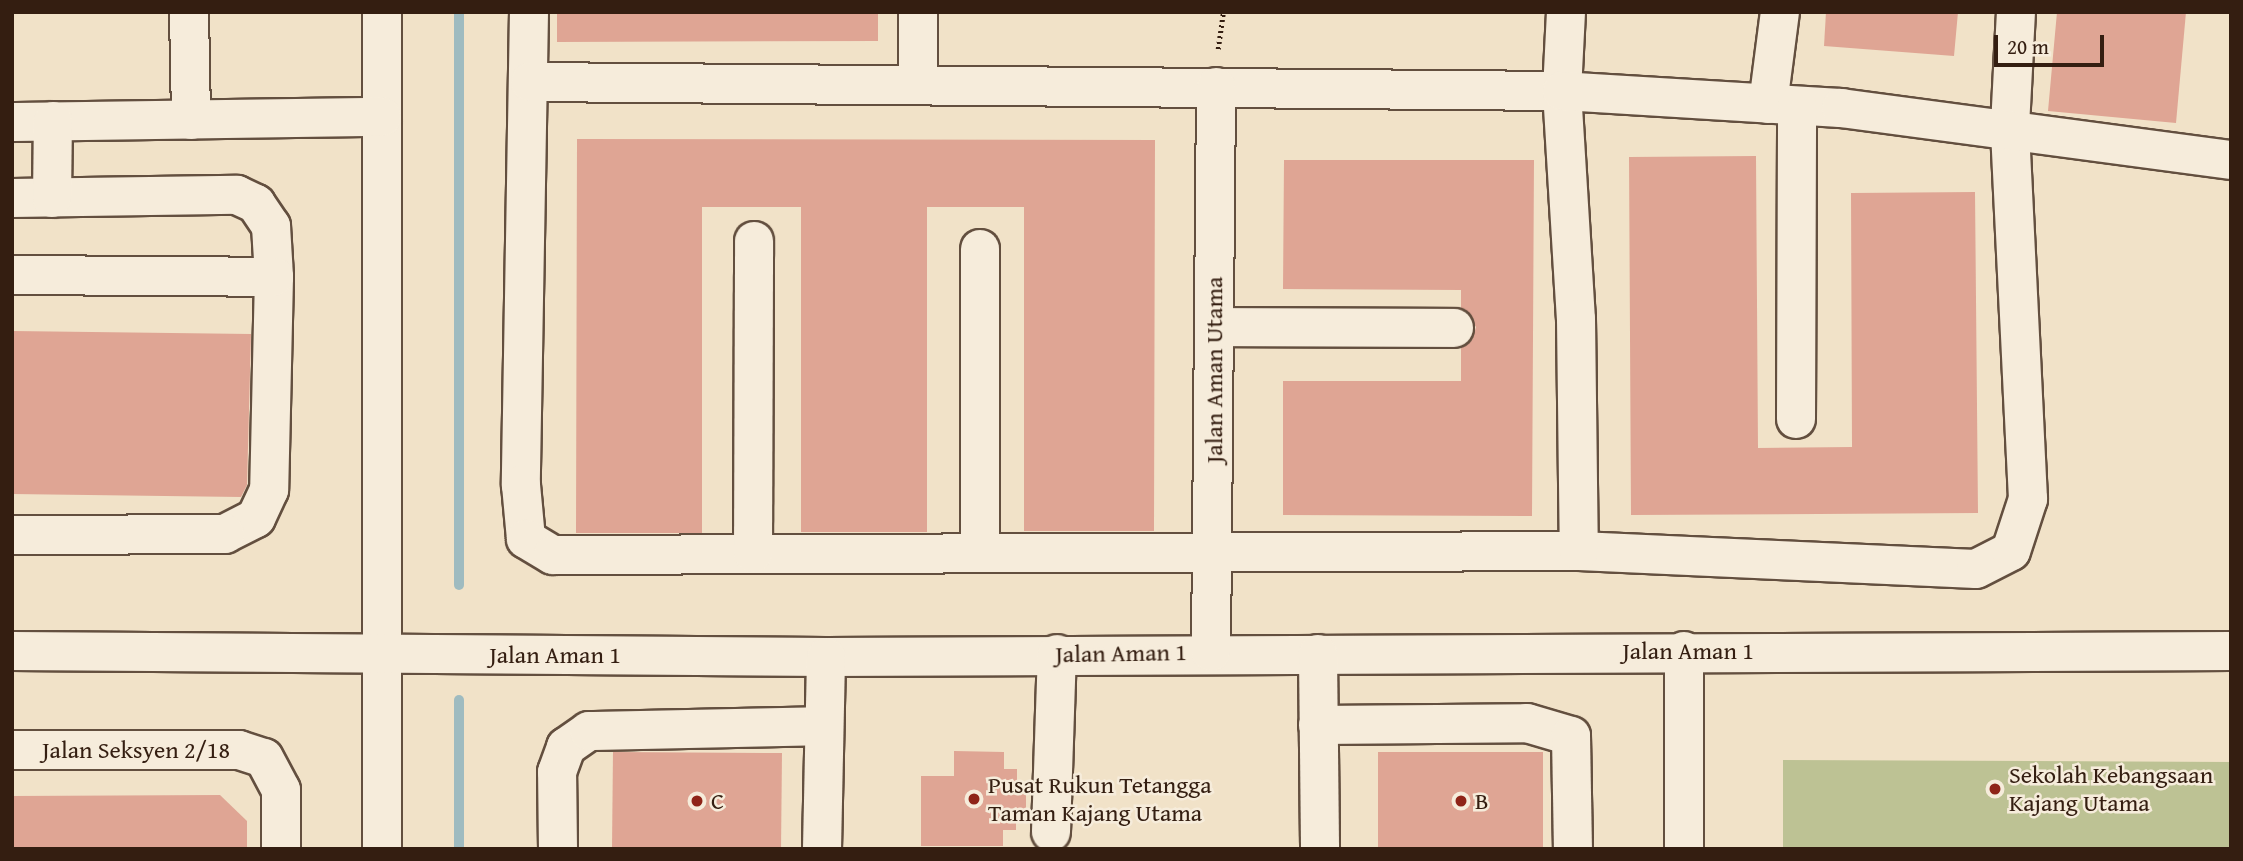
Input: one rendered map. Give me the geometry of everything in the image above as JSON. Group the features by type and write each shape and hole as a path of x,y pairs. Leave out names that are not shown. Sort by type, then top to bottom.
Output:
{"street":[{"path":"189,12 191,120"},
{"path":"382,12 382,849"},
{"path":"529,12 530,82 521,485 526,539 553,555 1212,549 1579,551 1976,569 2011,551 2028,499 2010,126 2016,12"},
{"path":"918,12 918,83"},
{"path":"1566,12 1562,91 1576,319 1579,551"},
{"path":"1780,12 1796,419"},
{"path":"530,82 918,83 1562,91 1783,105 2010,126 2231,160"},
{"name":"Jalan Aman Utama","path":"1211,652 1216,87"},
{"path":"12,122 382,117"},
{"path":"52,198 53,121"},
{"path":"12,198 237,195 256,204 271,226 274,277 269,490 256,518 225,534 12,535"},
{"path":"752,553 754,241"},
{"path":"980,249 980,551"},
{"path":"12,275 274,277"},
{"path":"1214,327 1454,328"},
{"name":"Jalan Aman 1","path":"12,651 827,657 1211,652 1318,654 2231,651"},
{"path":"1684,651 1684,849"},
{"path":"1051,832 1057,654"},
{"path":"1318,654 1320,849"},
{"path":"821,849 827,657"},
{"path":"1318,725 1527,723 1571,736 1573,849"},
{"path":"558,849 557,772 566,747 589,731 823,726"},
{"name":"Jalan Seksyen 2/18","path":"12,750 239,750 264,758 281,790 281,849"}],"green space":[{"name":"Sekolah Kebangsaan Kajang Utama","path":"1783,760 2231,762 2231,849 1783,849"}],"building":[{"path":"557,12 878,12 878,41 557,42"},
{"path":"1826,12 1958,12 1954,56 1824,46"},
{"path":"2057,12 2186,12 2176,123 2048,111"},
{"path":"577,139 1155,140 1154,531 1024,531 1024,207 927,207 927,532 801,532 801,207 702,207 702,533 576,533"},
{"path":"1756,156 1758,448 1852,447 1851,193 1975,192 1978,513 1631,515 1629,157"},
{"path":"1284,160 1534,160 1532,516 1283,515 1283,381 1461,381 1461,348 1472,340 1476,327 1461,308 1461,290 1283,289"},
{"path":"12,331 251,334 247,485 241,497 12,494"},
{"name":"Pusat Rukun Tetangga Taman Kajang Utama","path":"954,751 1004,752 1004,769 1017,769 1017,785 1026,786 1026,813 1016,813 1016,830 1003,830 1003,846 921,846 921,776 954,776"},
{"name":"C","path":"613,752 782,753 781,849 612,849"},
{"name":"B","path":"1378,752 1543,752 1543,849 1378,849"},
{"path":"220,795 247,821 247,849 12,849 12,796"}],"waterway":[{"path":"459,12 459,585"},
{"path":"459,700 459,849"}],"place":[{"name":"Sekolah Kebangsaan Kajang Utama","path":"1995,789"},
{"name":"Pusat Rukun Tetangga Taman Kajang Utama","path":"974,799"},
{"name":"C","path":"697,801"},
{"name":"B","path":"1461,801"}]}
